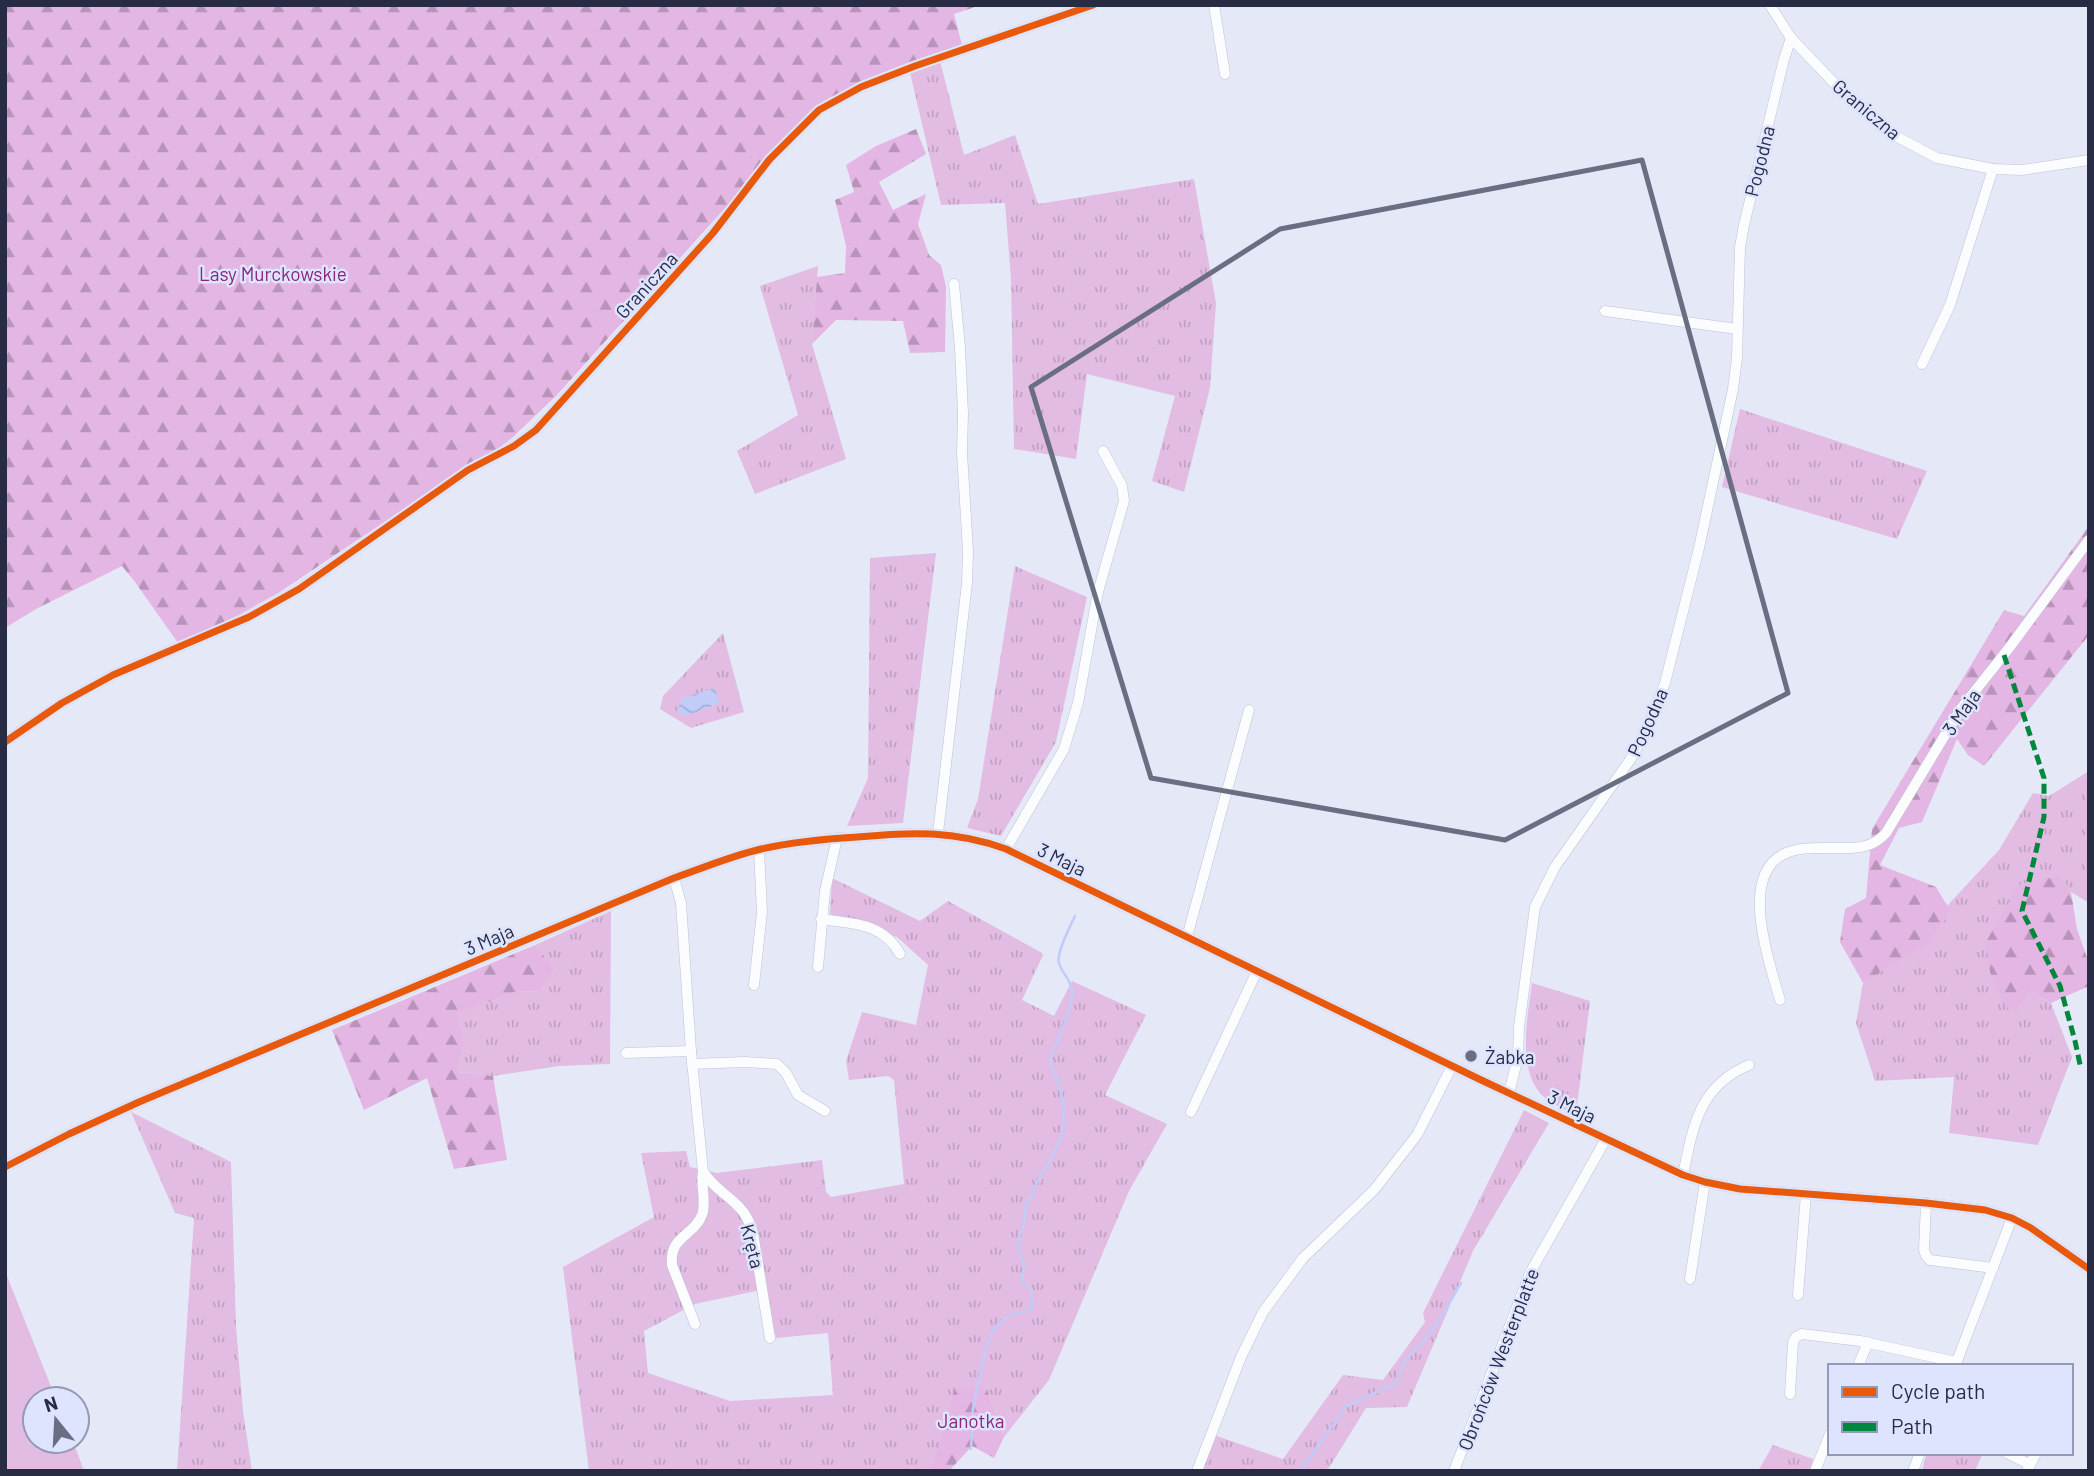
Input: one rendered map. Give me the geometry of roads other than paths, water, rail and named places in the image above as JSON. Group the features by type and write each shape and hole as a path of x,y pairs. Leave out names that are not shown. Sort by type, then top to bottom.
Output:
{"street":[{"name":"Graniczna","path":"5,742 62,704 113,675 236,623 299,589 468,470 514,446 536,430 713,233 769,160 819,110 862,87 915,66 1093,5"},
{"path":"1214,5 1225,74"},
{"name":"Graniczna","path":"1770,5 1791,38 1837,86 1889,133 1937,159 1993,169 2021,170 2089,160"},
{"name":"Pogodna","path":"1509,1093 1518,1057 1519,1027 1535,908 1555,867 1630,760 1645,733 1665,683 1699,548 1733,389 1740,247 1791,38"},
{"path":"1922,364 1950,306 1993,169"},
{"path":"938,833 967,583 968,551 962,453 960,348 954,284"},
{"path":"1605,312 1737,329"},
{"name":"3 Maja","path":"1006,849 1064,749 1078,703 1098,592 1124,501 1122,486 1103,451"},
{"name":"3 Maja","path":"1780,1000 1760,926 1762,886 1768,869 1775,860 1796,850 1866,847 1880,840 1960,710 2089,540"},
{"path":"1187,937 1250,710"},
{"name":"3 Maja","path":"5,1167 139,1102 674,878 759,849 837,838 911,832 938,833 973,838 1006,849 1683,1175 1740,1189 1985,1210 2012,1218 2031,1228 2089,1269"},
{"path":"818,967 825,891 837,838"},
{"path":"754,985 762,912 759,849"},
{"path":"674,878 681,903 704,1211 701,1218 676,1244 671,1257 695,1324"},
{"path":"821,919 866,926 883,933 893,942 900,954"},
{"path":"1191,1112 1257,971"},
{"path":"626,1053 691,1051"},
{"path":"692,1064 778,1064 798,1095 825,1111"},
{"path":"1683,1175 1691,1134 1709,1093 1722,1081 1749,1065"},
{"path":"1197,1471 1241,1357 1263,1312 1303,1258 1374,1190 1417,1135 1452,1066"},
{"name":"Obrońców Westerplatte","path":"1454,1471 1530,1273 1606,1139"},
{"name":"Kręta","path":"703,1171 710,1183 742,1210 754,1233 770,1338"},
{"path":"1690,1279 1705,1182"},
{"path":"1797,1295 1806,1194"},
{"path":"1926,1203 1924,1250 1930,1260 1993,1268"},
{"path":"1790,1394 1793,1342 1802,1334 1868,1342 1955,1364 2012,1218"},
{"path":"1859,1364 1868,1342"},
{"path":"1815,1471 1828,1439"},
{"path":"2010,1455 2028,1467"}],"water":[{"path":"714,688 720,703 686,716 676,712 683,698"}],"waterway":[{"path":"971,1449 973,1408 986,1347 993,1330 1003,1320 1015,1313 1029,1311 1032,1307 1031,1288 1022,1282 1024,1263 1019,1252 1018,1239 1023,1230 1025,1205 1034,1193 1064,1126 1062,1099 1050,1061 1071,1002 1072,988 1060,967 1059,959 1075,916"},
{"path":"1301,1471 1345,1407 1396,1383 1404,1362 1442,1316 1461,1283"}],"place":[{"name":"Żabka","path":"1471,1056"}],"park label":[{"name":"Lasy Murckowskie","path":"273,273"},
{"name":"Janotka","path":"971,1420"}]}
